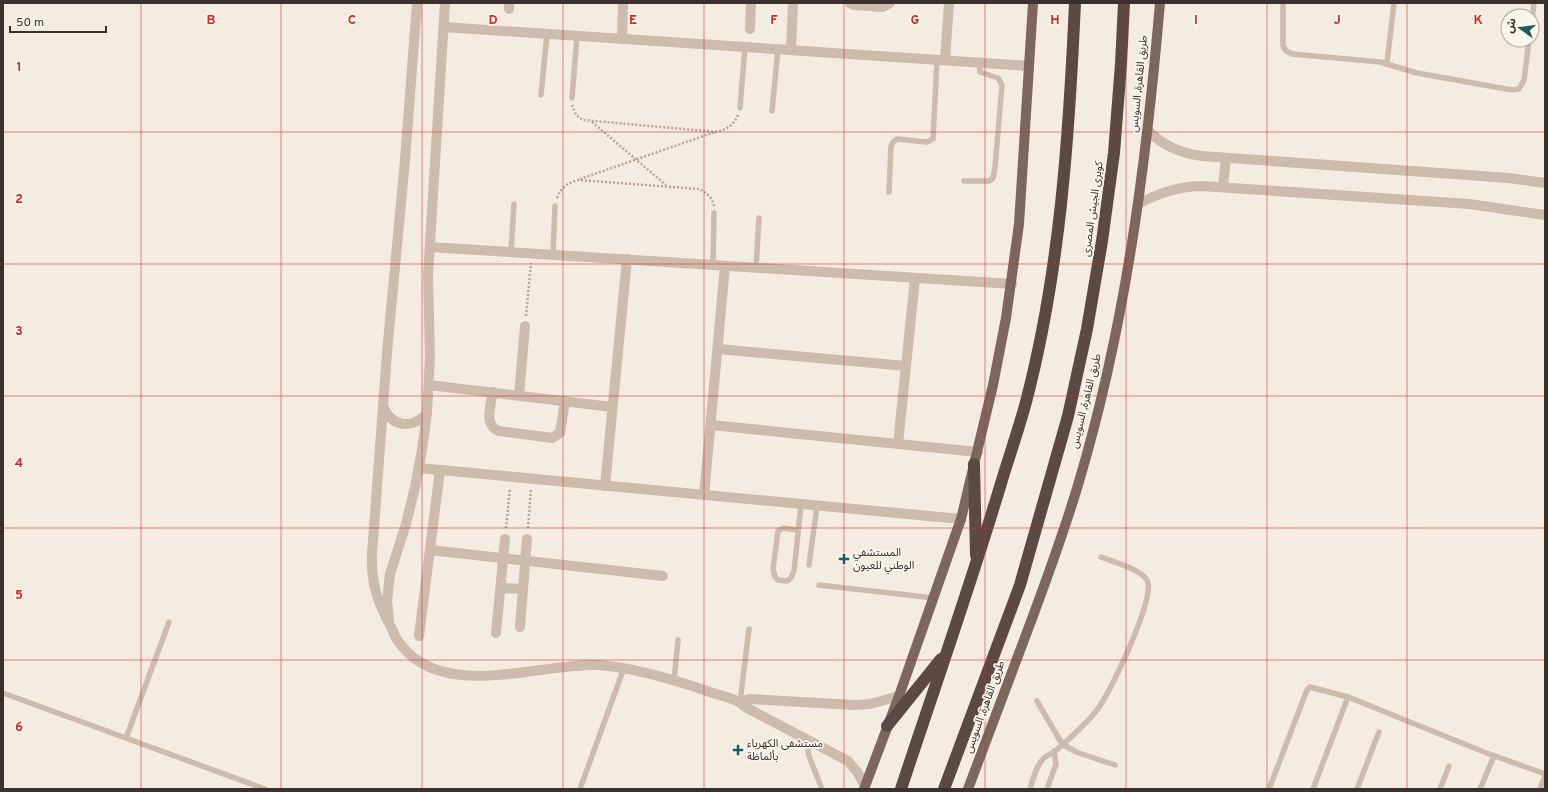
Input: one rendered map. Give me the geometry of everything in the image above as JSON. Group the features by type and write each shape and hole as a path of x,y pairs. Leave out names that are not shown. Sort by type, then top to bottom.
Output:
{"highway":[{"path":"901,789 946,652 976,568 1026,402 1044,319 1057,236 1067,153 1075,3"},
{"name":"كوبرى الجيش المصرى","path":"1068,416 1087,329 1102,241 1114,153 1124,3"},
{"name":"طريق القاهرة, السويس","path":"944,789 1020,585 1068,416"},
{"path":"974,464 976,568"},
{"path":"887,726 946,652"}],"main road":[{"path":"865,788 961,519 978,452 997,365 1012,284 1022,194 1033,3"},
{"name":"طريق القاهرة, السويس","path":"968,789 1056,553 1078,486 1098,412 1115,339 1129,265 1148,130 1160,3"}],"street":[{"path":"416,3 405,160 383,406 372,565 373,582 377,598 396,638 408,653 424,664 455,674 483,676 598,665 624,668 674,681 740,702 749,709 848,761 858,773 865,788"},
{"path":"391,627 387,601 390,574 406,524 419,468 427,413 430,336 428,294 430,247 445,3"},
{"path":"622,39 623,3"},
{"path":"750,29 751,3"},
{"path":"791,50 793,3"},
{"path":"850,3 854,5 886,7 890,3"},
{"path":"941,60 949,3"},
{"path":"444,27 1029,66"},
{"path":"1148,130 1159,141 1172,149 1202,156 1501,177 1545,183"},
{"path":"1223,187 1226,158"},
{"path":"1138,204 1158,194 1184,187 1223,187 1469,204 1545,215"},
{"path":"430,247 1012,284"},
{"path":"605,486 627,259"},
{"path":"704,495 725,266"},
{"path":"898,444 914,278"},
{"path":"519,395 525,326"},
{"path":"718,349 906,366"},
{"path":"429,385 612,407"},
{"path":"493,392 489,420 490,425 494,429 499,431 552,438 560,433 565,401"},
{"path":"383,406 390,418 402,424 416,422 427,413"},
{"path":"711,426 978,452"},
{"path":"419,468 961,519"},
{"path":"419,636 440,470"},
{"path":"496,633 505,539"},
{"path":"520,627 527,540"},
{"path":"430,550 663,576"},
{"path":"501,588 523,590"},
{"path":"740,702 749,699 855,705 870,704 899,696"}],"lane":[{"path":"1283,3 1282,46 1286,51 1298,55 1360,59 1387,64 1437,77 1516,90 1519,89 1524,80 1528,48"},
{"path":"1387,64 1394,3"},
{"path":"541,95 547,34"},
{"path":"572,98 577,36"},
{"path":"740,108 745,47"},
{"path":"772,111 778,49"},
{"path":"889,192 893,142 898,139 927,142 932,139 941,60"},
{"path":"964,181 989,181 992,178 995,167 1002,85 998,78 979,71 980,63"},
{"path":"511,252 514,204"},
{"path":"552,254 555,206"},
{"path":"713,265 714,213"},
{"path":"756,268 759,218"},
{"path":"798,530 783,528 778,531 773,569 775,577 778,580 787,581 793,575 801,505"},
{"path":"809,565 816,506"},
{"path":"1030,789 1036,771 1043,759 1062,744 1101,705 1118,673 1144,610 1150,586 1147,579 1138,572 1101,557"},
{"path":"819,585 934,598"},
{"path":"126,738 169,622"},
{"path":"740,702 750,629"},
{"path":"674,681 678,640"},
{"path":"580,789 624,668"},
{"path":"1269,789 1308,688 1311,687 1348,697 1545,775 1540,789"},
{"path":"3,693 265,789"},
{"path":"1313,789 1348,697"},
{"path":"1037,701 1062,744 1076,752 1115,765"},
{"path":"1357,789 1379,732"},
{"path":"810,741 808,751 809,756 822,789"},
{"path":"1048,789 1056,764 1054,751"},
{"path":"1480,789 1494,756"},
{"path":"1440,789 1449,766"}],"path":[{"path":"572,98 572,107 576,115 583,120 718,132"},
{"path":"555,206 557,197 562,189 569,183 726,129 733,124 738,117 740,108"},
{"path":"592,122 667,186"},
{"path":"578,180 699,188 706,192 711,198 714,205 714,213"},
{"path":"525,326 532,253"},
{"path":"505,539 512,477"},
{"path":"527,540 532,479"}],"place":[{"name":"المستشفي الوطني للعيون","path":"844,559"},
{"name":"مستشفى الكهرباء بألماظة","path":"738,750"}]}
